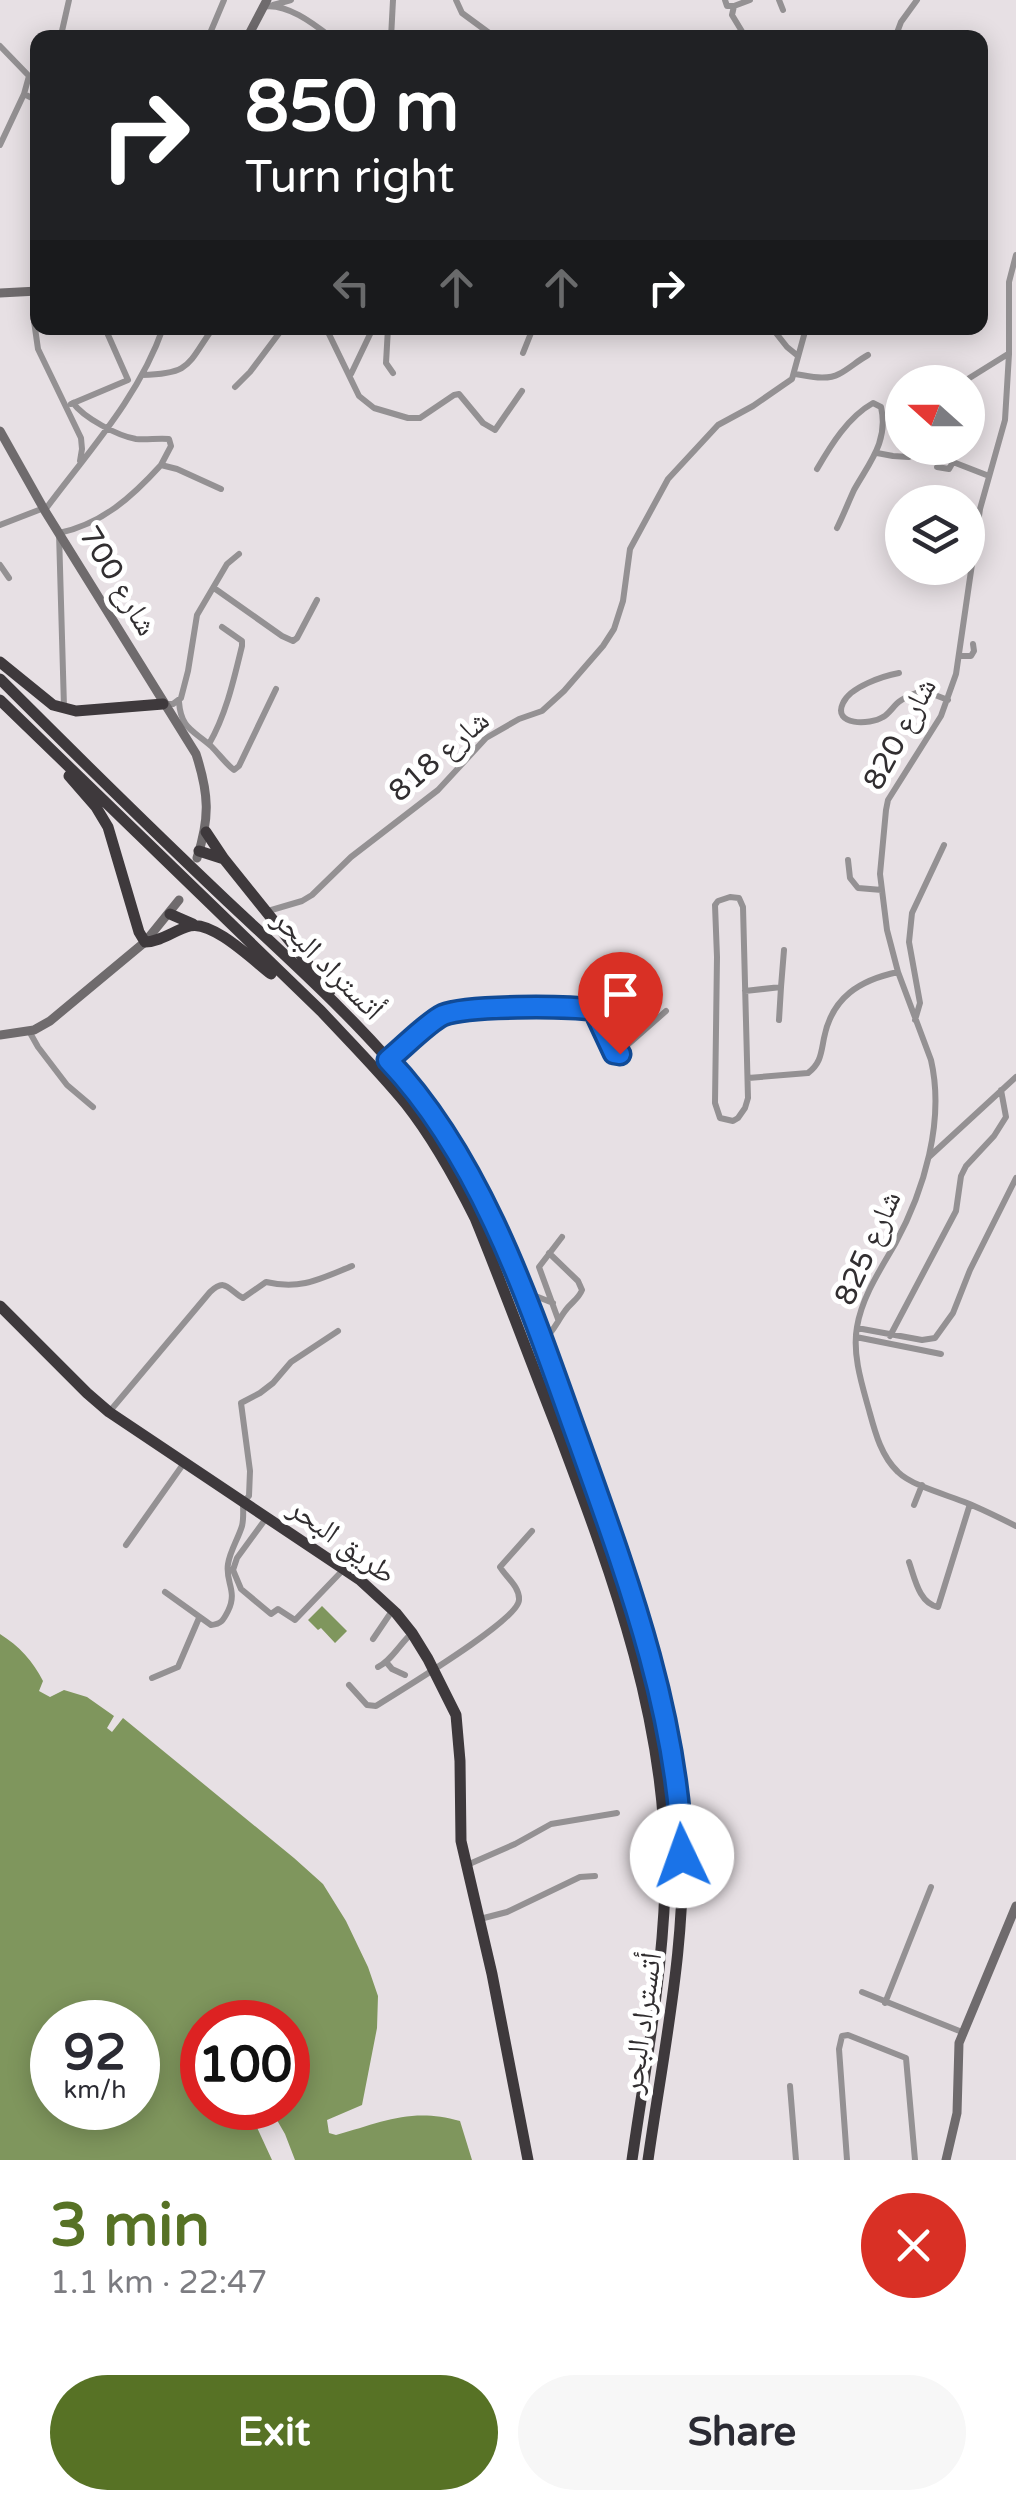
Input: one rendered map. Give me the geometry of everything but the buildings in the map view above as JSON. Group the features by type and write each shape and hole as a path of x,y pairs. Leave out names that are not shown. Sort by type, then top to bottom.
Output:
{"highway":[{"path":"0,662 53,705 64,708 163,704"},
{"name":"أتستراد البحر","path":"0,679 388,1060 420,1097 453,1146 493,1223 543,1341 632,1595 656,1682 676,1782 682,1904 648,2160"},
{"name":"أتستراد البحر","path":"0,700 372,1064 409,1108 460,1189 488,1249 622,1610 643,1689 657,1766 665,1887 658,1978 632,2160"},
{"path":"57,755 108,828 141,937 146,942 161,940 193,924"},
{"path":"206,832 354,1023"},
{"path":"198,854 224,860"},
{"path":"170,914 212,929 299,992"},
{"name":"طريق البحر","path":"0,1306 109,1412 360,1580 412,1633 434,1668 456,1715 460,1831 528,2160"}],"main road":[{"path":"252,30 267,4"},
{"path":"0,293 30,291"},
{"name":"شارع 700","path":"0,431 196,754 208,806 206,832"},
{"path":"198,854 206,832"},
{"path":"0,1035 29,1031 50,1021 146,942 179,900"},
{"path":"946,2160 956,2113 962,2032 1016,1906"}],"street":[{"path":"62,30 69,0"},
{"path":"211,30 224,0"},
{"path":"267,4 290,0"},
{"path":"392,30 394,0"},
{"path":"456,0 462,13 485,30"},
{"path":"724,0 728,6 750,0"},
{"path":"780,0 783,10"},
{"path":"898,30 917,0"},
{"path":"267,4 292,13 319,30"},
{"path":"734,6 732,15 741,30"},
{"path":"0,46 29,76 0,145"},
{"path":"24,94 30,97"},
{"name":"شارع 820","path":"898,972 882,890 882,843 888,800 948,700 960,656 975,538 1005,420 1009,282 1016,255"},
{"path":"36,335 45,366 70,404 81,438 80,462"},
{"path":"108,335 128,380"},
{"path":"0,525 44,509 110,428 142,375 160,335"},
{"path":"70,404 142,375 171,374 185,367 209,335"},
{"path":"234,387 277,335"},
{"path":"330,335 360,396 382,412 420,418 457,394 483,423 495,430 522,391"},
{"path":"351,375 370,335"},
{"path":"388,335 386,363 392,373"},
{"path":"523,353 531,335"},
{"path":"778,335 798,356"},
{"path":"804,335 795,374 829,377 868,355"},
{"path":"985,369 1009,354"},
{"name":"شارع 818","path":"267,911 312,895 352,857 438,790 486,738 519,719 542,712 564,691 614,629 623,600 630,549 668,479 718,425 753,406 795,374"},
{"path":"817,469 860,411 873,403 881,407 878,453 854,490 837,528"},
{"path":"64,708 59,533 85,526 110,512 161,465 171,446 169,439 126,437 70,404"},
{"path":"878,453 885,454"},
{"path":"937,468 949,469 953,462 990,476"},
{"path":"161,465 220,489"},
{"path":"239,554 227,564 197,615 184,692 178,702 180,715 189,730 209,744 231,769 236,768 276,689"},
{"path":"0,565 9,578"},
{"path":"214,588 293,641 317,600"},
{"path":"209,744 216,733 242,646 242,641 222,627"},
{"path":"960,656 971,656 973,644"},
{"path":"899,673 878,677 845,698 842,713 856,724 874,720 922,690 948,700"},
{"path":"163,704 178,702"},
{"path":"916,1020 920,1004 909,942 910,925 944,845"},
{"path":"848,860 850,878 858,888 882,890"},
{"path":"730,897 739,898 743,907 745,991 748,1098 742,1114 733,1121 720,1118 715,1102 715,905 730,897"},
{"path":"779,1020 784,950"},
{"path":"748,1078 808,1073 820,1059 828,1024 840,1002 873,977 898,972"},
{"name":"شارع 825","path":"898,972 928,1048 934,1074 934,1119 928,1158 914,1204 867,1296 856,1333 862,1386 880,1446 899,1474 1016,1526"},
{"path":"745,991 781,987"},
{"path":"388,1060 438,1018 450,1013 519,1008 592,1008 616,1055 666,1010"},
{"path":"29,1031 68,1085 93,1107"},
{"path":"928,1158 1016,1077"},
{"path":"890,1336 956,1211 966,1166 1006,1117 1001,1090"},
{"path":"856,1333 927,1341 935,1338 952,1313 1016,1178"},
{"path":"559,1320 540,1264 562,1237"},
{"path":"543,1341 582,1290 581,1284 549,1253"},
{"path":"109,1412 220,1284 243,1298 266,1282 301,1286 352,1266"},
{"path":"523,1294 553,1303"},
{"path":"165,1592 211,1625 223,1621 233,1595 227,1570 243,1524 243,1502 249,1496 250,1470 241,1403 273,1383 291,1362 338,1331"},
{"path":"856,1333 942,1354"},
{"path":"126,1546 184,1463"},
{"path":"914,1505 922,1485"},
{"path":"908,1562 924,1599 938,1607 970,1504"},
{"path":"267,1516 237,1558 233,1570 240,1589 271,1614 278,1610 296,1620 344,1569"},
{"path":"349,1685 368,1705 376,1706 458,1654 516,1609 520,1598 517,1589 500,1567 532,1531"},
{"path":"374,1638 392,1610"},
{"path":"152,1678 178,1667 198,1618"},
{"path":"378,1667 387,1663 412,1633"},
{"path":"387,1663 404,1675"},
{"path":"466,1865 551,1824 617,1813"},
{"path":"479,1920 507,1912 580,1877 595,1876"},
{"path":"885,2003 931,1887"},
{"path":"862,1992 962,2032"},
{"path":"848,2160 840,2049 842,2036 848,2035 906,2058 915,2160"},
{"path":"790,2086 796,2160"}],"shaded area":[{"path":"322,1606 347,1631 335,1643 308,1620"},
{"path":"0,1634 35,1667 43,1681 39,1691 50,1697 64,1690 87,1697 114,1716 107,1728 112,1732 123,1718 323,1884 346,1921 378,1996 377,2028 362,2105 327,2120 329,2133 336,2135 397,2118 443,2117 460,2121 472,2160 295,2160 283,2130 310,2130 310,2000 180,2000 180,2130 258,2130 272,2160 0,2160"}],"route":[{"path":"620,1054 614,1053 592,1008 519,1008 444,1015 388,1060 420,1097 472,1180 543,1341 641,1626 676,1782 682,1856"}]}
